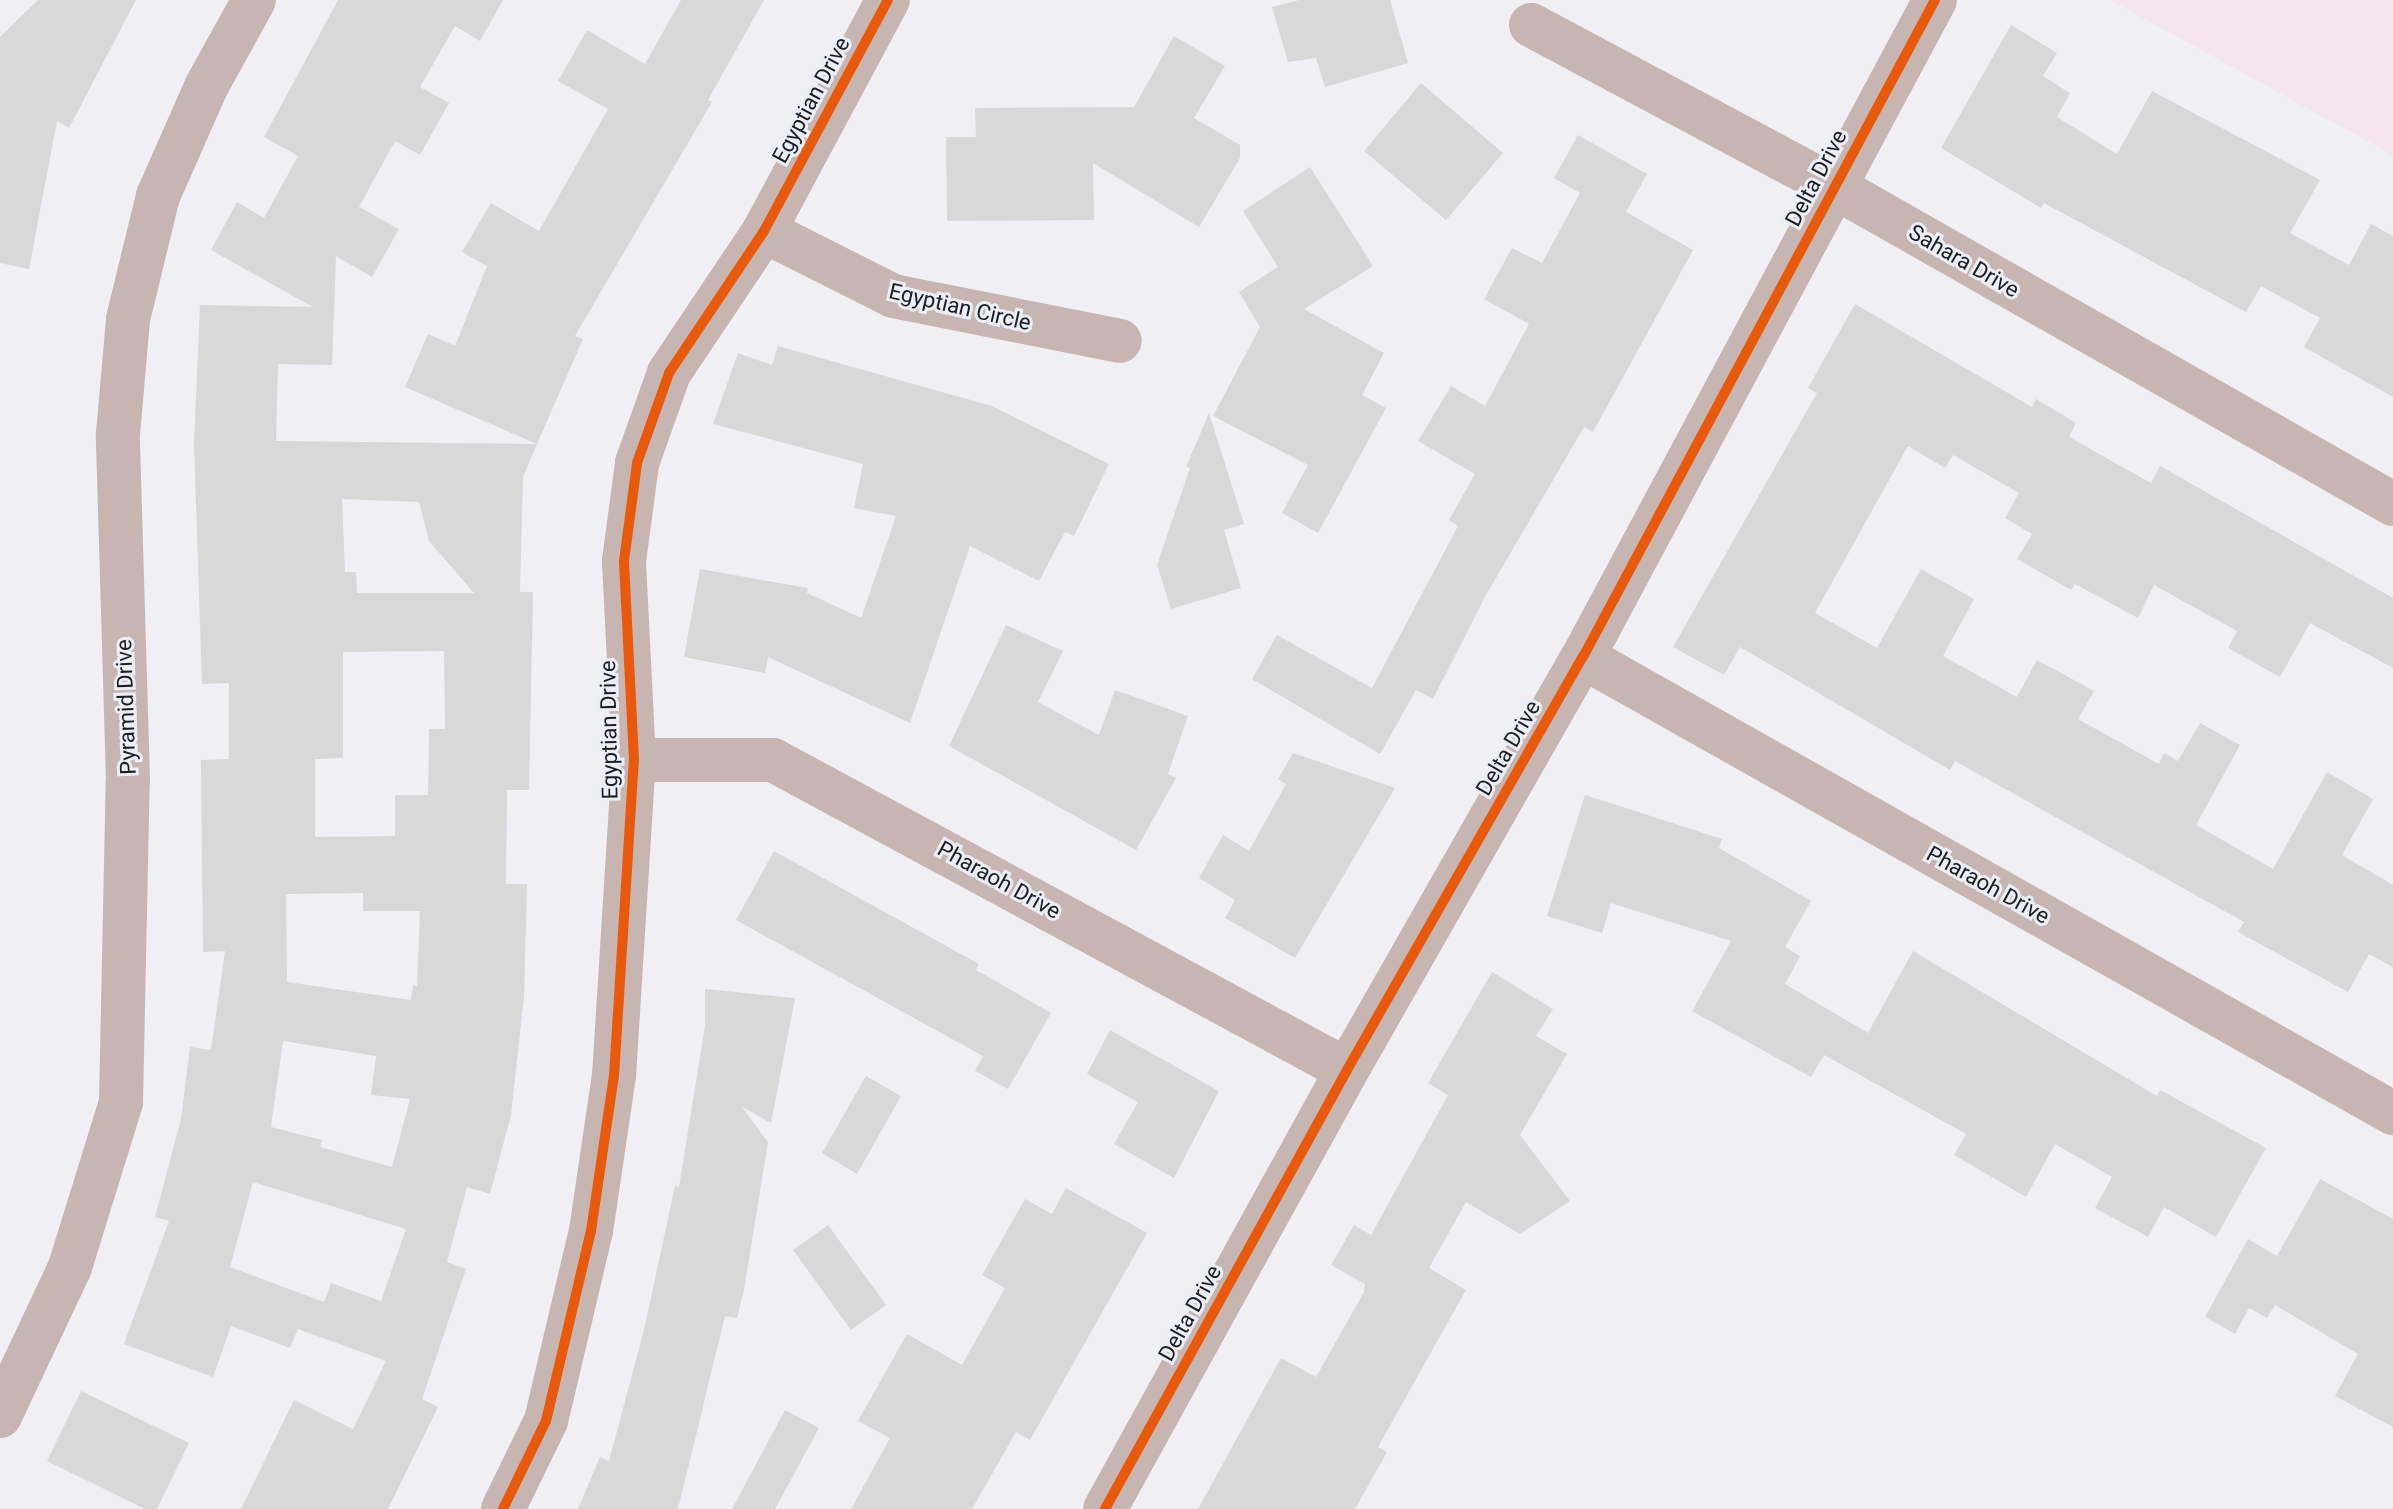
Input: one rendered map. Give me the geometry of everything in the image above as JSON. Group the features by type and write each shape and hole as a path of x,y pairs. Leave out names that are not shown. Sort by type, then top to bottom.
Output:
{"street":[{"name":"Pyramid Drive","path":"0,1416 70,1267 121,1102 128,780 118,434 128,319 158,196 206,87 254,0"},
{"name":"Egyptian Drive","path":"503,1509 546,1421 591,1231 614,1076 634,760 624,561 637,463 669,373 764,231 888,0"},
{"name":"Delta Drive","path":"1105,1509 1347,1070 1583,657 1935,0"},
{"name":"Sahara Drive","path":"1531,25 1833,186 2393,504"},
{"name":"Egyptian Circle","path":"764,231 893,296 1120,341"},
{"name":"Pharaoh Drive","path":"1583,657 2393,1113"},
{"name":"Pharaoh Drive","path":"634,760 773,760 1347,1070"}],"shaded area":[{"path":"2110,0 2393,0 2393,155"}],"building":[{"path":"38,0 136,0 69,128 57,121 29,269 0,263 0,37"},
{"path":"338,0 503,0 480,41 455,26 420,87 449,103 420,155 395,141 359,207 399,229 372,277 336,256 332,365 278,364 276,441 537,444 523,477 520,592 533,592 529,790 507,790 506,884 527,884 524,997 511,1115 490,1194 467,1187 447,1262 466,1269 422,1399 438,1407 388,1509 241,1509 294,1400 353,1429 386,1361 298,1329 290,1348 231,1326 213,1377 124,1344 169,1221 155,1217 181,1119 190,1047 211,1050 225,951 203,952 201,760 229,759 229,683 202,684 194,444 200,305 313,307 211,250 237,202 264,218 298,156 264,137","holes":["342,499 419,502 429,541 474,593 357,593 356,572 345,572","444,651 445,729 429,729 428,795 395,795 395,836 315,837 315,759 343,758 343,652","363,893 363,911 420,911 417,986 413,985 411,1000 287,982 286,894","283,1041 376,1056 371,1095 410,1099 392,1167 320,1147 322,1140 271,1127","253,1182 406,1229 381,1301 331,1283 324,1302 230,1267"]},
{"path":"681,0 764,0 708,100 712,102 575,336 583,339 537,444 405,387 428,334 455,346 487,266 462,252 491,203 539,231 608,109 558,81 587,30 645,64"},
{"path":"1299,0 1390,0 1408,63 1325,87 1316,58 1288,62 1272,7"},
{"path":"2011,25 2057,53 2043,76 2070,93 2057,117 2117,154 2152,91 2320,180 2290,233 2349,265 2371,224 2393,236 2393,397 2304,347 2320,318 2261,286 2246,312 2044,203 2041,208 1941,148"},
{"path":"1174,36 1225,66 1194,118 1240,145 1240,158 1199,227 1093,163 1094,220 947,221 946,137 976,137 975,108 1134,107"},
{"path":"1421,83 1503,153 1446,220 1364,151"},
{"path":"1578,135 1647,174 1626,212 1693,250 1593,432 1584,427 1486,595 1433,699 1416,690 1380,754 1252,679 1277,635 1372,688 1458,526 1449,520 1475,474 1418,441 1451,386 1485,406 1529,324 1484,299 1512,248 1542,263 1580,193 1554,178"},
{"path":"1310,167 1373,266 1304,309 1384,353 1362,395 1386,408 1318,533 1282,513 1308,465 1213,416 1260,327 1239,292 1278,267 1243,211"},
{"path":"1855,304 2032,407 2036,399 2076,423 2069,437 2151,483 2160,466 2393,598 2393,668 2310,623 2280,677 2228,648 2237,631 2154,585 2138,618 2075,584 2071,590 2017,559 2032,534 2005,518 2019,493 1953,455 1945,468 1908,446 1815,613 1877,648 1921,569 1974,599 1943,656 2017,697 2037,660 2094,691 2078,719 2159,764 2164,753 2178,761 2200,723 2240,745 2196,825 2273,869 2327,772 2373,799 2342,855 2393,885 2393,967 2369,954 2348,992 2238,932 2244,922 1955,761 1950,770 1740,647 1724,675 1673,647 1817,393 1808,388"},
{"path":"778,346 992,406 1109,464 1074,536 1065,532 1039,581 970,546 910,723 768,657 765,673 684,657 700,569 808,588 807,593 861,618 896,516 854,508 863,464 713,424 738,353 772,365"},
{"path":"1209,413 1244,524 1224,530 1241,588 1171,609 1157,565 1190,468 1186,467"},
{"path":"1006,625 1063,651 1038,702 1099,735 1115,690 1188,716 1168,774 1176,778 1136,850 949,746"},
{"path":"1293,753 1395,788 1295,958 1225,918 1235,900 1199,878 1223,835 1249,851 1286,784 1278,779"},
{"path":"1585,795 1722,839 1719,848 1811,901 1785,947 1800,956 1785,984 1868,1033 1913,951 2157,1096 2160,1090 2266,1148 2216,1237 2164,1207 2148,1237 2095,1208 2112,1177 2055,1144 2026,1197 1954,1155 1966,1134 1824,1055 1811,1077 1692,1011 1731,941 1611,903 1602,933 1547,916"},
{"path":"774,851 979,964 976,970 1051,1013 1008,1089 975,1071 983,1056 736,920"},
{"path":"1492,972 1553,1009 1536,1036 1567,1054 1520,1135 1570,1201 1520,1234 1466,1202 1429,1268 1466,1290 1378,1447 1387,1452 1355,1509 1198,1509 1281,1358 1316,1377 1364,1292 1365,1284 1331,1265 1354,1225 1371,1235 1448,1095 1428,1083"},
{"path":"705,989 795,998 771,1123 741,1106 768,1142 744,1290 737,1318 725,1316 678,1509 578,1509 600,1457 609,1461 644,1330 675,1186 679,1187 705,1026"},
{"path":"1110,1030 1219,1091 1174,1178 1114,1144 1138,1102 1087,1074"},
{"path":"866,1076 901,1096 857,1174 822,1153"},
{"path":"2320,1179 2393,1219 2393,1427 2335,1396 2358,1354 2275,1305 2267,1318 2249,1308 2235,1334 2205,1317 2248,1239 2277,1256"},
{"path":"1066,1188 1147,1233 1030,1440 1016,1432 972,1509 851,1509 890,1438 858,1421 907,1334 962,1365 1005,1288 982,1275 1025,1199 1052,1214"},
{"path":"828,1225 886,1305 851,1330 793,1250"},
{"path":"81,1391 189,1443 157,1509 145,1509 47,1461"},
{"path":"785,1410 819,1428 775,1509 732,1509"}],"cycle path":[{"path":"503,1509 546,1421 591,1231 614,1076 634,760 624,561 637,463 669,373 764,231 888,0"},
{"path":"1105,1509 1347,1070 1583,657 1935,0"}]}
